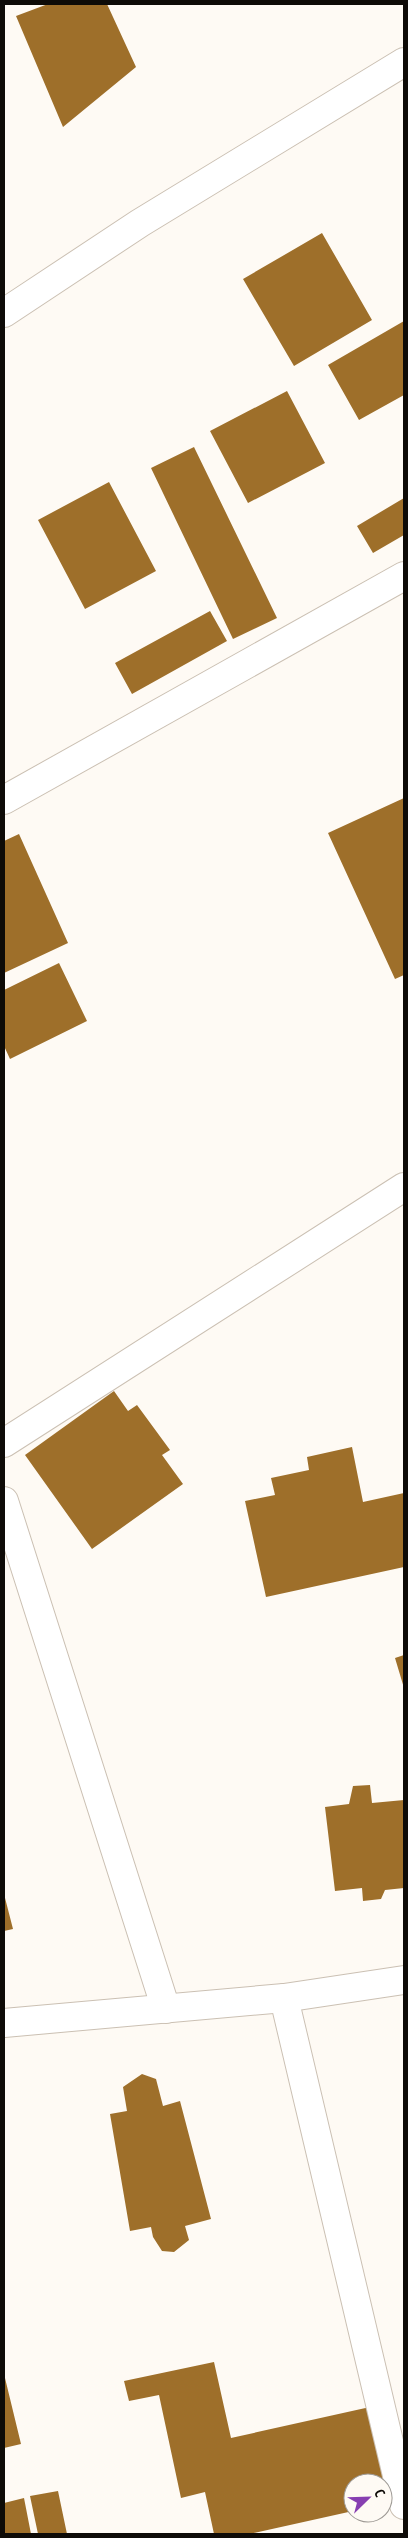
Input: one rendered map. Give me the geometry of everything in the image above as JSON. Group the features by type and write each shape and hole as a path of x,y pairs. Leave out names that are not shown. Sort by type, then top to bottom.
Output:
{"street":[{"path":"4,313 140,223 404,62"},
{"path":"4,800 404,576"},
{"path":"4,1443 404,1186"},
{"path":"4,1501 166,2009"},
{"path":"4,2023 284,1998 404,1980"},
{"path":"284,1998 404,2505"}],"building":[{"path":"48,4 107,4 136,67 63,127 16,16"},
{"path":"322,233 372,320 294,366 243,279"},
{"path":"404,321 404,395 359,420 328,365"},
{"path":"287,391 325,463 248,503 210,431"},
{"path":"194,447 277,618 233,639 151,468"},
{"path":"109,482 156,571 85,609 38,520"},
{"path":"404,498 404,535 373,553 357,526"},
{"path":"210,611 227,641 132,694 115,663"},
{"path":"404,798 404,975 395,979 328,833"},
{"path":"19,834 68,943 4,973 4,841"},
{"path":"59,963 87,1021 10,1059 4,1046 4,990"},
{"path":"114,1391 128,1411 137,1405 170,1450 162,1455 183,1484 92,1549 25,1455"},
{"path":"352,1447 363,1502 404,1493 404,1567 266,1597 245,1501 275,1495 271,1478 309,1470 307,1457"},
{"path":"404,1655 404,1688 395,1658"},
{"path":"370,1785 372,1803 404,1800 404,1888 385,1890 381,1899 363,1901 362,1888 335,1891 325,1807 349,1804 353,1786"},
{"path":"4,1894 13,1929 4,1931"},
{"path":"142,2074 156,2079 163,2106 180,2101 211,2219 185,2226 189,2240 174,2252 162,2251 153,2237 151,2227 130,2231 110,2114 127,2111 123,2087"},
{"path":"214,2362 231,2438 370,2407 384,2473 343,2473 343,2513 249,2534 214,2534 205,2492 181,2498 159,2395 129,2401 124,2381"},
{"path":"4,2379 21,2444 4,2448"},
{"path":"58,2491 67,2534 38,2534 30,2496"},
{"path":"24,2498 31,2534 4,2534 4,2503"}]}
